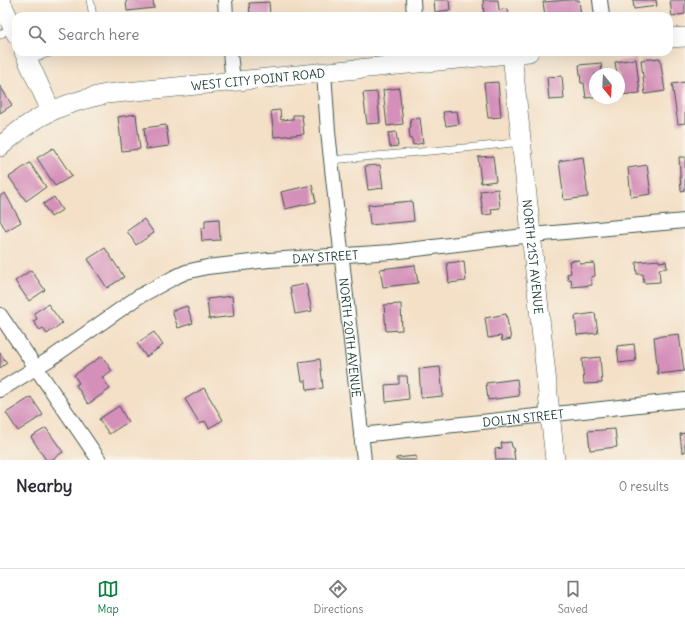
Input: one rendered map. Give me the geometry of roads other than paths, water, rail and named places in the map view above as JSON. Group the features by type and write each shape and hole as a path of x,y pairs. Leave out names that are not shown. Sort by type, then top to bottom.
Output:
{"street":[{"path":"0,0 9,32"},
{"path":"225,0 226,12"},
{"path":"413,0 414,12"},
{"path":"600,0 602,12"},
{"path":"673,38 685,37"},
{"path":"26,56 51,111"},
{"path":"230,56 233,82"},
{"name":"WEST CITY POINT ROAD","path":"0,146 31,122 51,111 82,99 106,94 324,72 418,57 444,56"},
{"name":"NORTH 21ST AVENUE","path":"520,56 522,142 555,460"},
{"name":"NORTH 20TH AVENUE","path":"324,72 331,160 364,460"},
{"name":"DAY STREET","path":"0,390 50,359 138,297 186,272 207,267 269,260 392,252 685,221"},
{"path":"0,315 99,460"},
{"name":"DOLIN STREET","path":"361,434 685,400"}],"lane":[{"path":"90,0 92,12"},
{"path":"331,160 522,142"}]}
